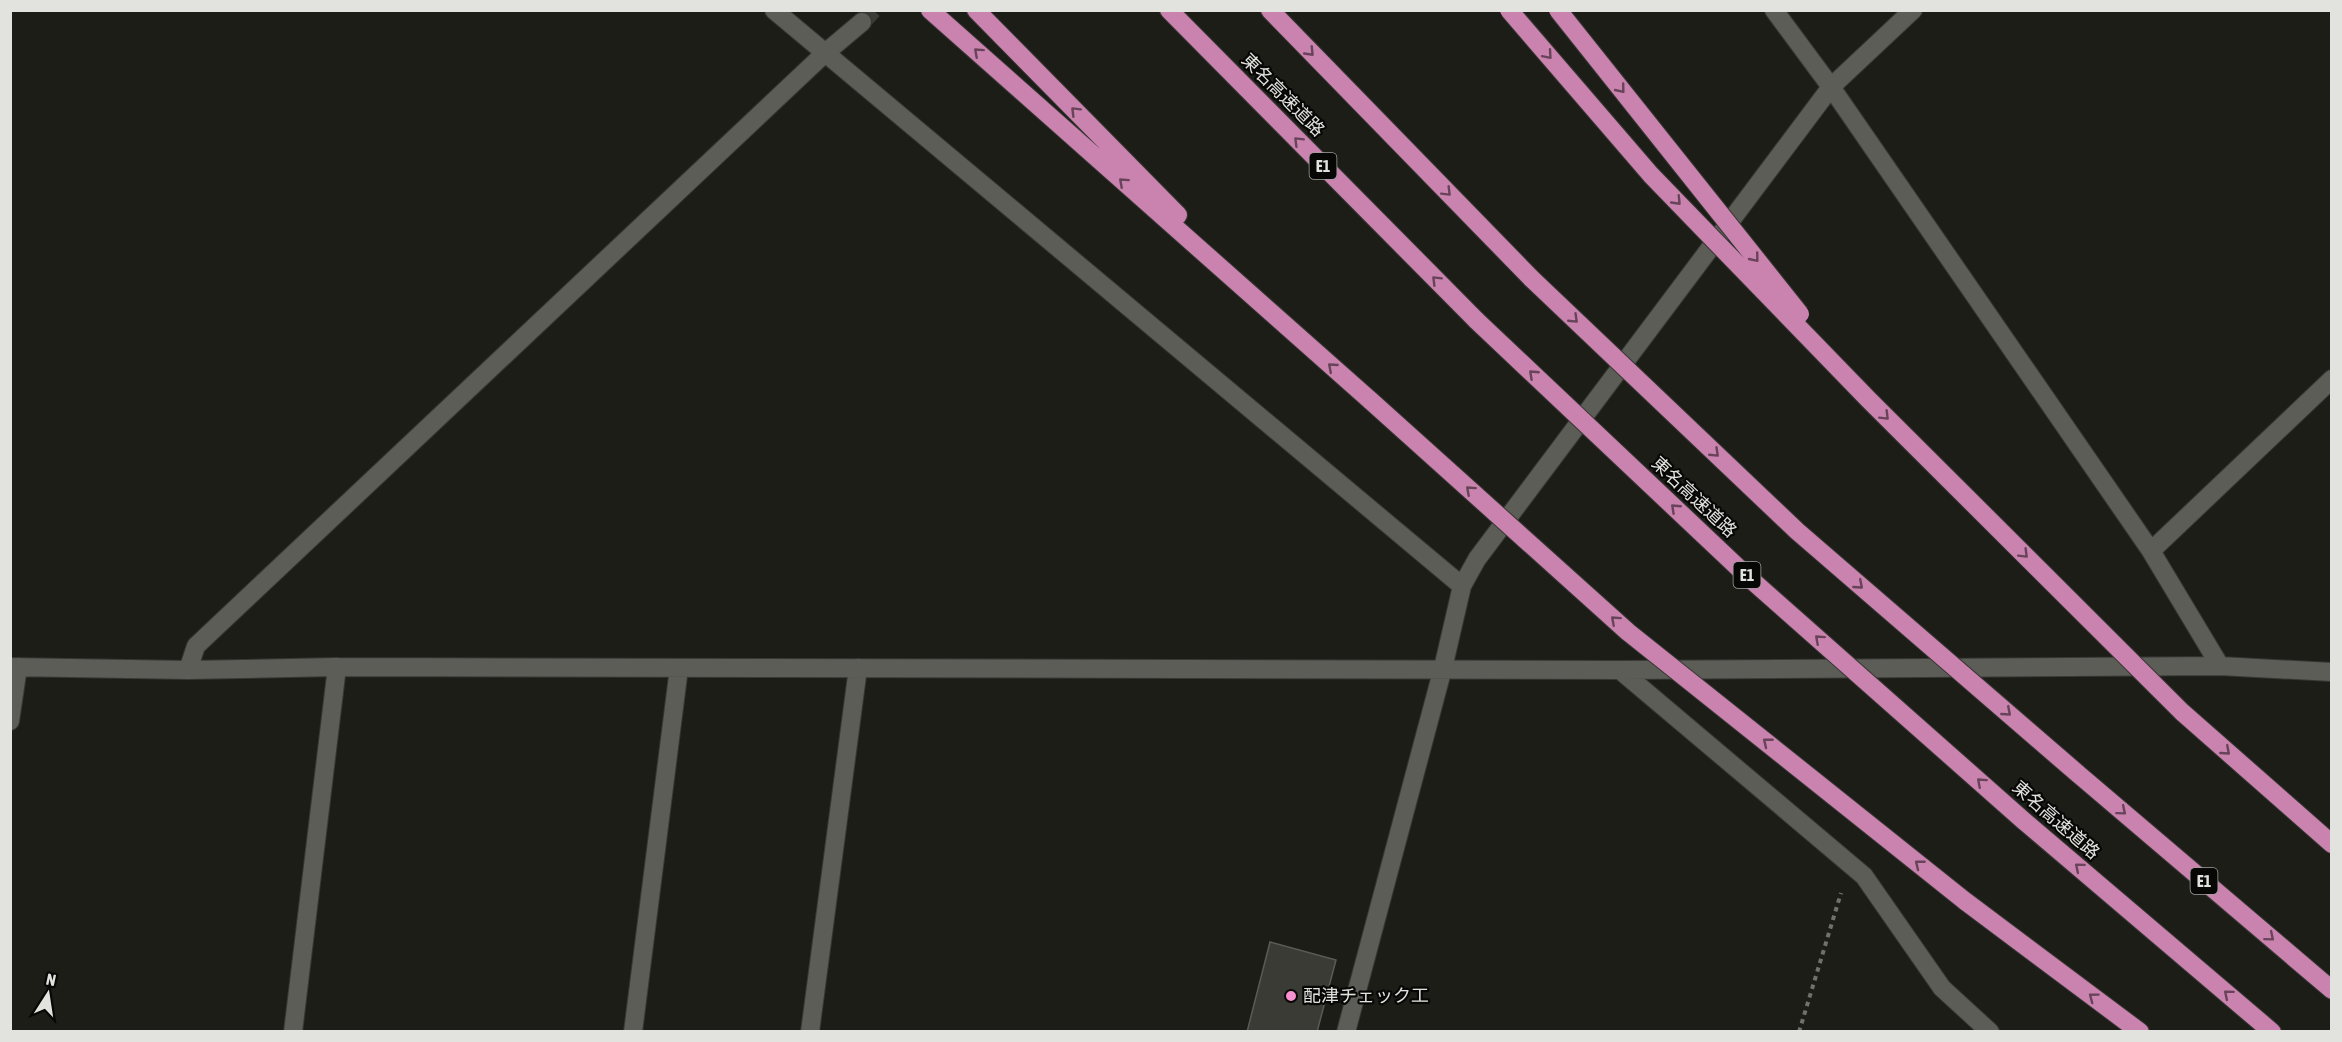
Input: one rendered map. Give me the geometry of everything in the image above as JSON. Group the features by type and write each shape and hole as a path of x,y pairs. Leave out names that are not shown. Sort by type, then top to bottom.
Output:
{"highway":[{"path":"930,10 1628,632 1965,901 2140,1032"},
{"path":"976,10 1293,332"},
{"name":"東名高速道路","path":"1169,10 1477,321 1748,576 2024,821 2272,1032"},
{"name":"E1","path":"1270,10 1532,279 1797,531 2331,990"},
{"path":"1509,10 1652,175 1868,399 2182,712 2331,844"},
{"path":"1558,10 1868,399"}],"street":[{"path":"774,10 1462,586"},
{"path":"1774,10 1831,87 2151,551 2220,666"},
{"path":"1346,1032 1443,668 1462,586 1477,559 1831,87 1913,10"},
{"path":"188,670 196,646 824,54 862,22"},
{"path":"2151,551 2331,379"},
{"path":"10,721 14,667 188,670 1443,668 1620,670 2220,666 2329,675"},
{"path":"293,1032 337,668"},
{"path":"633,1032 680,668"},
{"path":"810,1032 858,668"},
{"path":"1620,670 1864,876 1942,988 1990,1032"}],"path":[{"path":"1799,1032 1850,864"}],"building":[{"name":"配津チェック工","path":"1270,942 1336,960 1317,1032 1247,1032"}],"tunnel":[{"path":"862,22 873,10"}],"place":[{"name":"配津チェック工","path":"1291,996"}]}
